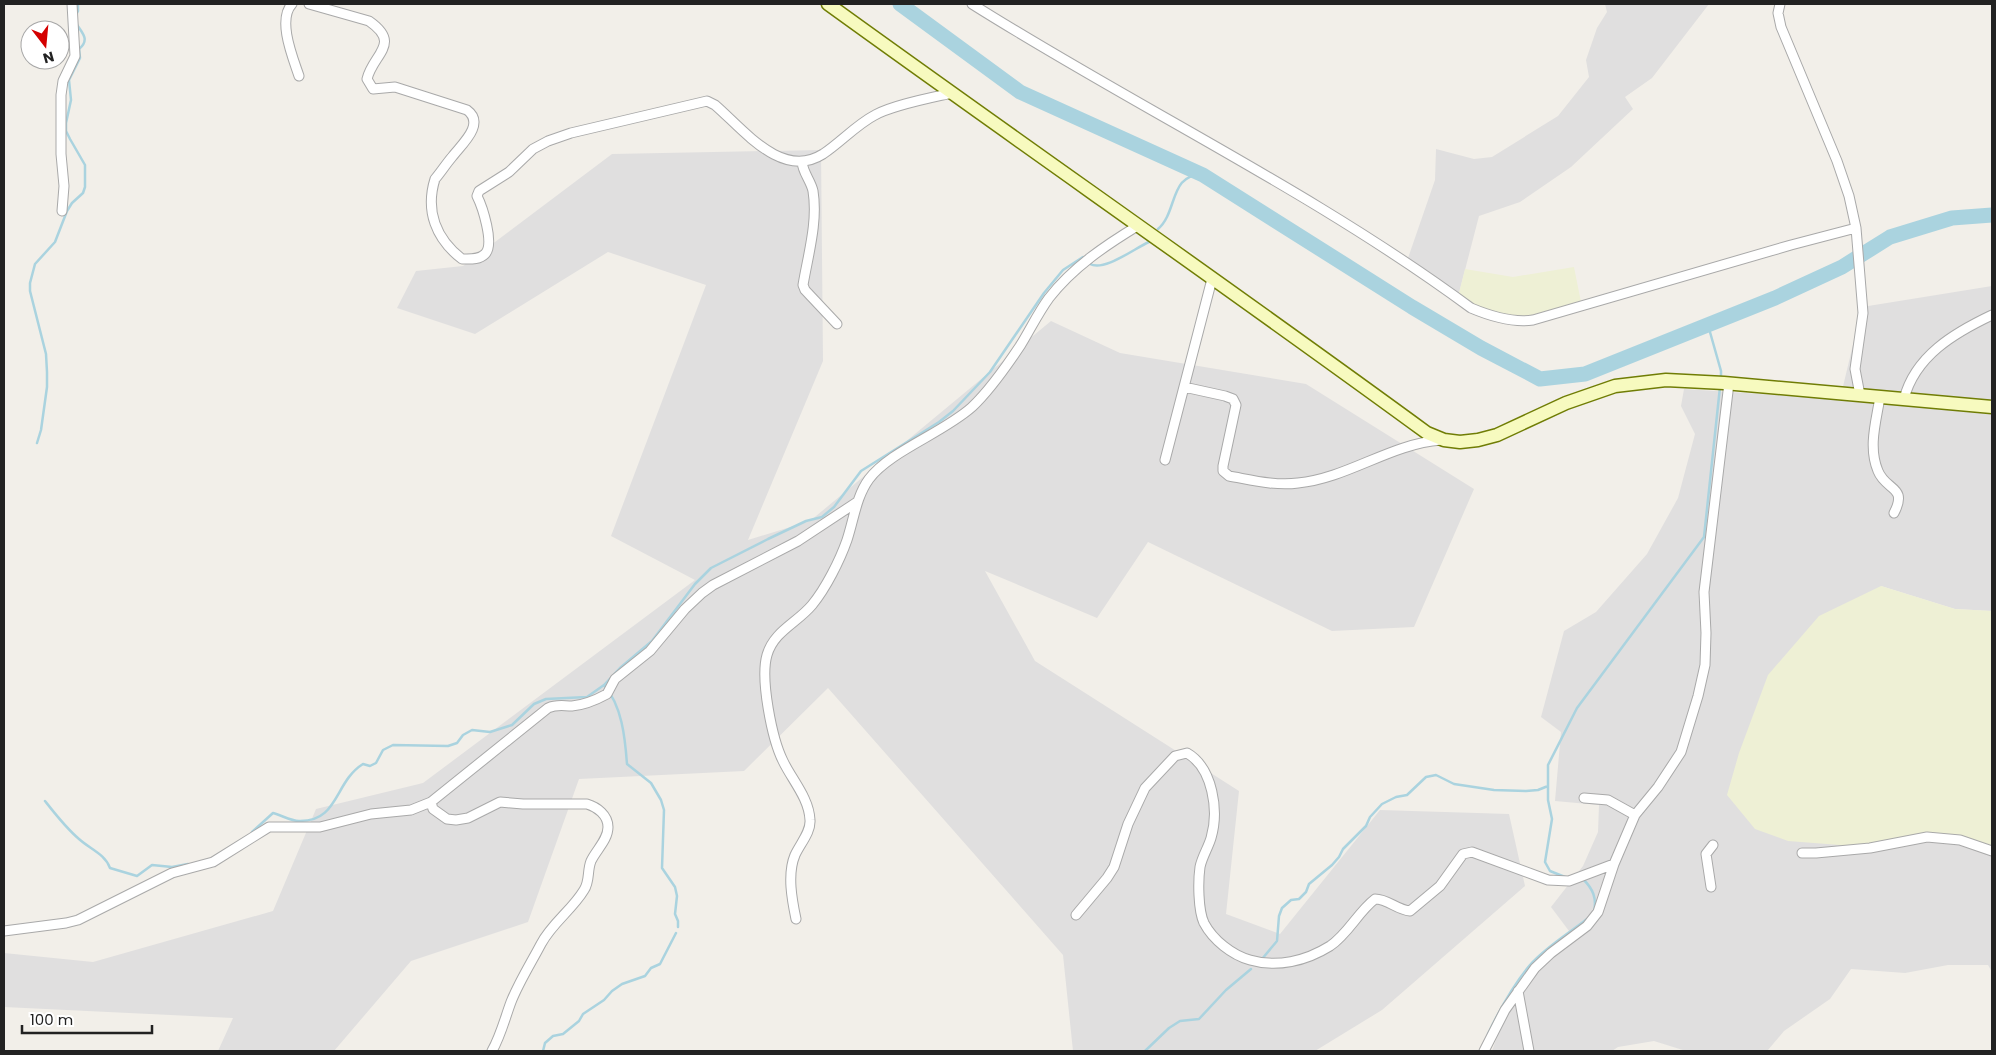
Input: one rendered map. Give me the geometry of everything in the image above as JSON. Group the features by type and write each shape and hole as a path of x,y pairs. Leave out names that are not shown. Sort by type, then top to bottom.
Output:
{"main road":[{"path":"828,4 1427,433 1444,440 1460,442 1497,435 1566,404 1616,386 1666,380 1723,383 1992,408"}],"street":[{"path":"62,211 64,186 61,154 62,95 63,81 75,56 72,4"},
{"path":"292,4 285,16 286,28 300,76"},
{"path":"309,4 369,21 377,26 384,41 383,52 369,72 367,79 373,89 395,87 467,110 471,113 474,123 471,134 435,179 434,185 433,220 445,241 462,259 479,258 488,249 486,222 480,200 477,196 479,191 509,172 539,144 571,133 707,102 715,105 772,155 802,162 823,154 867,119 880,112 952,93"},
{"path":"972,4 1222,152 1266,174 1346,223 1471,308 1482,313 1522,321 1533,320 1791,245 1856,231"},
{"path":"1773,4 1779,8 1782,27 1837,161 1849,196 1856,231 1863,313 1855,370 1860,395"},
{"path":"802,162 803,169 812,187 814,207 813,228 802,285 837,324"},
{"path":"796,919 792,904 791,870 794,857 808,830 810,822 803,797 778,750 765,690 765,667 772,642 780,632 812,604 834,568 846,541 857,502 870,478 888,462 940,430 974,405 1019,347 1048,299 1061,283 1106,245 1139,225"},
{"path":"1165,460 1212,279"},
{"path":"1904,399 1908,383 1920,366 1936,350 1964,329 1992,315"},
{"path":"1484,1051 1505,1010 1535,968 1550,953 1587,926 1598,912 1614,864 1635,815 1658,787 1680,752 1698,696 1705,657 1704,592 1723,383"},
{"path":"1184,387 1225,396 1233,400 1236,405 1223,466 1223,471 1229,476 1275,484 1298,483 1337,474 1388,453 1424,441 1444,440"},
{"path":"1880,397 1872,443 1878,472 1899,496 1899,502 1894,513"},
{"path":"4,931 78,920 172,874 213,862 269,827 320,828 371,814 411,810 432,802 548,708 557,704 572,706 607,694 615,679 650,651 693,600 713,585 798,541 857,502"},
{"path":"1076,915 1114,867 1128,824 1144,788 1175,756 1187,753 1196,758 1205,773 1213,795 1215,815 1212,837 1200,867 1199,899 1204,922 1219,943 1241,958 1263,964 1282,964 1301,959 1330,945 1375,899 1382,899 1403,910 1410,911 1440,886 1463,854 1472,852 1548,880 1569,881 1614,864"},
{"path":"1584,798 1608,800 1635,815"},
{"path":"432,802 433,810 447,818 456,820 468,818 500,802 587,804 597,807 605,816 608,827 603,842 591,862 587,884 542,942 511,1002 500,1037 492,1051"},
{"path":"1802,853 1870,848 1927,837 1960,840 1992,851"},
{"path":"1711,887 1706,854 1713,844"},
{"path":"1518,991 1529,1051"}],"shaded area":[{"path":"1605,4 1709,4 1652,78 1625,97 1633,109 1571,167 1520,202 1479,216 1458,297 1407,261 1435,180 1436,149 1474,159 1492,157 1558,116 1589,77 1586,60 1597,28 1607,12"},
{"path":"821,150 823,361 748,540 810,521 1051,321 1120,353 1306,384 1474,489 1414,627 1332,631 1148,542 1097,618 985,571 1035,661 1239,791 1226,914 1280,934 1380,810 1509,814 1525,886 1382,1010 1315,1051 1073,1051 1063,955 828,688 744,771 579,779 528,922 411,961 334,1051 218,1051 233,1018 4,1007 4,953 93,962 273,911 316,809 423,783 695,580 611,536 706,285 608,252 475,334 397,308 416,271 463,266 612,154"},
{"path":"1992,286 1992,611 1955,609 1881,586 1947,835 1992,849 1992,972 1988,965 1948,965 1905,973 1851,969 1830,999 1784,1031 1768,1050 1686,1051 1654,1041 1618,1047 1612,1051 1492,1051 1504,1017 1525,978 1569,931 1551,907 1583,866 1598,832 1599,805 1555,801 1561,732 1541,717 1564,631 1596,612 1647,554 1678,498 1695,434 1681,406 1684,389 1840,399 1862,307"}],"green space":[{"path":"1574,267 1581,302 1520,318 1473,308 1458,297 1465,269 1513,277"},
{"path":"1881,586 1955,609 1992,611 1992,849 1947,835 1853,846 1788,841 1755,829 1727,795 1739,753 1768,675 1819,616"}],"waterway":[{"path":"76,15 78,4"},
{"path":"900,4 1020,92 1203,175 1412,307 1481,348 1540,379 1585,374 1775,298 1842,267 1890,237 1952,218 1992,215"},
{"path":"37,443 41,430 47,387 47,372 46,354 30,291 30,283 35,264 55,242 67,211 72,203 83,193 85,187 85,165 66,131 71,100 69,80 80,58 79,49 85,39 76,23"},
{"path":"1158,229 1169,213 1175,195 1184,180 1192,176 1203,175"},
{"path":"1090,264 1096,266 1103,265 1149,242"},
{"path":"252,832 273,813 299,821 312,820 322,815 354,772 363,764 370,766 376,763 383,750 393,745 448,746 457,743 463,735 472,730 490,732 512,725 534,704 546,699 587,697 604,685 620,668 652,641 695,584 711,568 806,521 822,517 834,507 861,471 939,422 953,411 990,372 1044,293 1063,270 1083,257"},
{"path":"1708,325 1721,371 1721,379"},
{"path":"1565,877 1550,871 1545,862 1552,819 1548,800 1548,765 1577,708 1704,537 1720,387"},
{"path":"604,685 615,702 622,722 627,764 651,783 661,800 664,810 662,868 675,887 677,896 675,914 678,927"},
{"path":"1262,959 1277,941 1279,916 1282,908 1291,900 1299,899 1306,892 1309,884 1332,865 1343,849 1366,826 1370,817 1382,804 1396,797 1407,795 1426,777 1436,775 1454,784 1494,790 1526,791 1538,790 1548,786"},
{"path":"45,801 83,843 105,859 110,868 137,876 152,865 172,867 188,864"},
{"path":"1583,879 1593,894 1595,902 1594,912"},
{"path":"1488,1034 1507,998 1536,958 1587,919"},
{"path":"543,1051 545,1043 553,1036 563,1034 579,1021 583,1014 604,1000 612,991 622,984 645,976 651,968 660,964 676,933"},
{"path":"1145,1051 1169,1028 1180,1021 1199,1019 1226,990 1251,969"}]}
